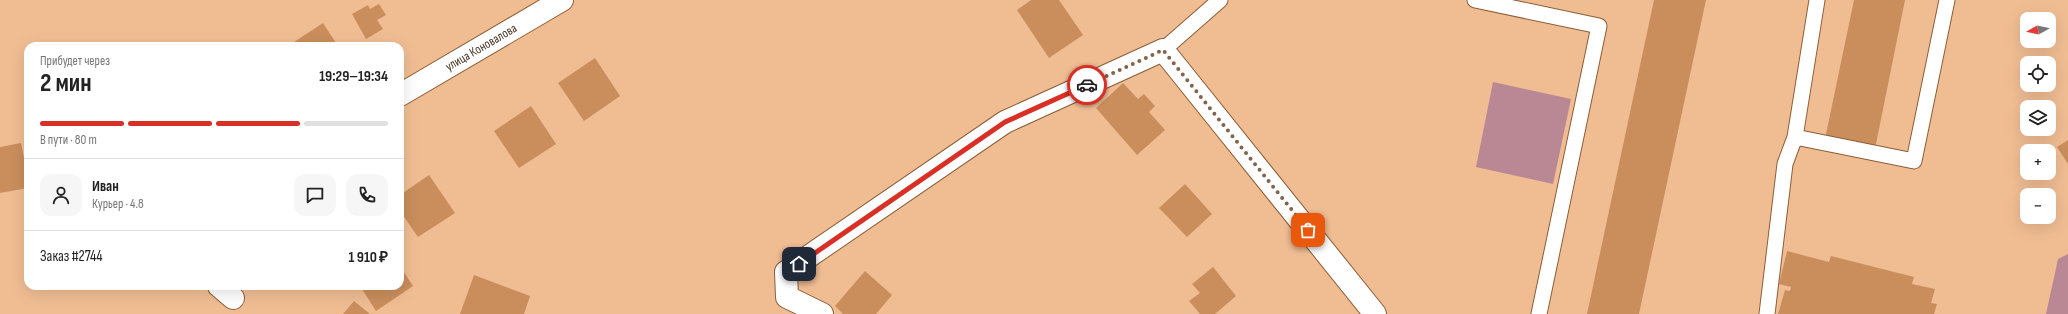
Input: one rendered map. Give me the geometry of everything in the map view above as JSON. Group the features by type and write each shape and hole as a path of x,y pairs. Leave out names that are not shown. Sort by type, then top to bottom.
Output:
{"street":[{"name":"улица Коновалова","path":"404,93 562,0"},
{"path":"822,314 787,297 786,272 1005,122 1163,50 1375,314"},
{"path":"224,290 233,298 234,290"}],"lane":[{"path":"1163,50 1220,0"},
{"path":"1475,0 1599,26 1539,314"},
{"path":"1767,314 1785,164 1795,137 1817,0"},
{"path":"1795,137 1914,161 1947,0"}],"shaded area":[{"path":"1493,82 1571,99 1553,184 1476,167"},
{"path":"2068,254 2068,314 2046,314 2058,259"}],"building":[{"path":"1031,0 1059,0 1083,35 1049,58 1017,10"},
{"path":"1654,0 1706,0 1639,314 1587,314"},
{"path":"1854,0 1905,0 1875,149 1825,139"},
{"path":"379,4 386,15 377,20 383,29 366,39 352,14 368,5 370,9"},
{"path":"323,23 335,42 294,42"},
{"path":"595,58 620,96 584,121 558,83"},
{"path":"1123,83 1138,99 1144,94 1155,106 1149,112 1165,130 1137,155 1096,108"},
{"path":"531,106 556,144 519,168 494,131"},
{"path":"2068,140 2068,164 2057,147"},
{"path":"21,143 24,158 24,189 0,193 0,147"},
{"path":"429,175 455,213 418,237 404,217 404,192"},
{"path":"1185,184 1212,214 1187,237 1159,208"},
{"path":"1787,251 1829,262 1831,256 1914,277 1912,284 1935,289 1931,303 1937,304 1934,314 1778,314 1785,290 1790,291 1791,287 1779,284"},
{"path":"1213,267 1236,296 1215,314 1200,314 1189,301 1200,293 1192,284"},
{"path":"865,271 892,295 876,314 843,314 835,306"},
{"path":"404,272 413,286 376,311 363,290 404,290"},
{"path":"474,275 530,296 524,314 460,314"},
{"path":"354,301 370,314 343,314"}],"way so far":[{"path":"1087,85 1163,50 1308,230"}],"route":[{"path":"799,264 1005,122 1087,85"}]}
